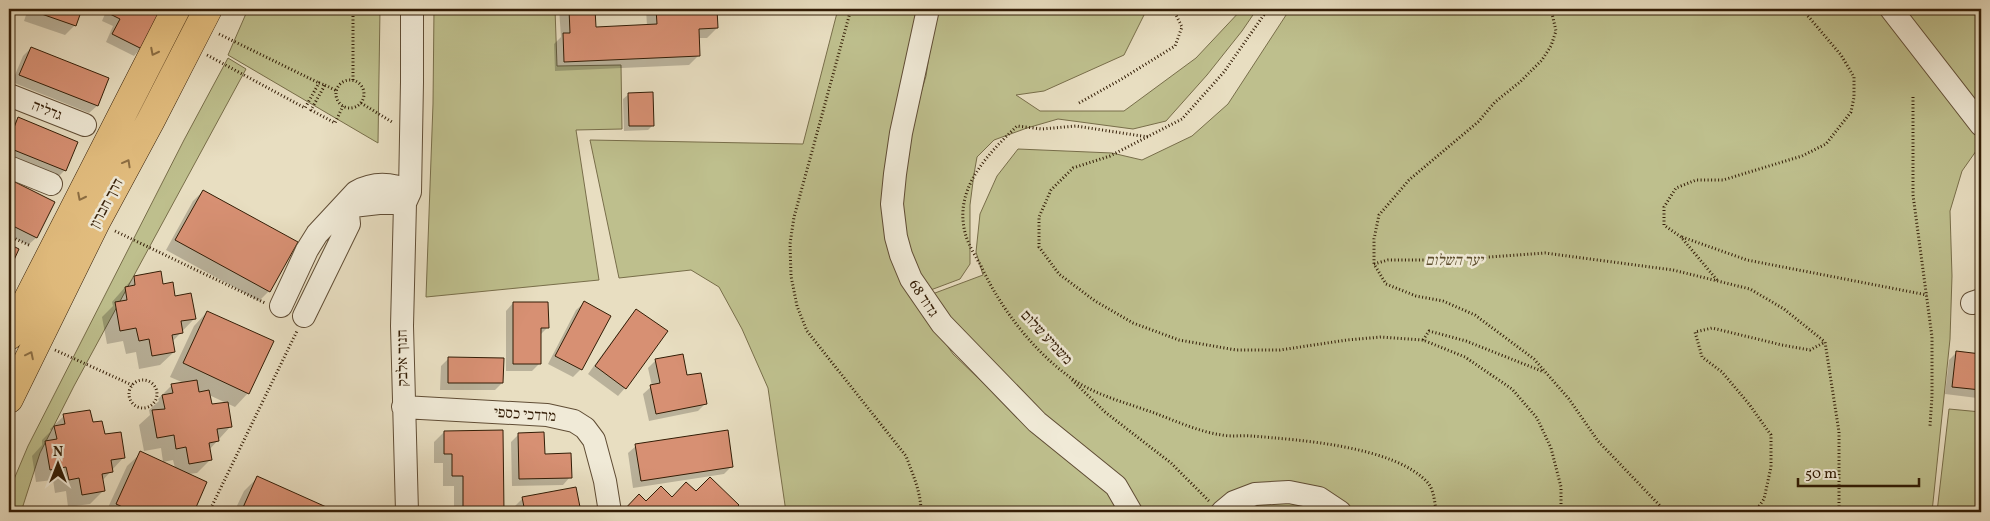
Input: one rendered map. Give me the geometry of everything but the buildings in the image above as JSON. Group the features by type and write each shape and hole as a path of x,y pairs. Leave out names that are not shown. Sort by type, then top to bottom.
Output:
{"highway":[{"name":"דרך חברון","path":"9,336 176,9"},
{"name":"דרך חברון","path":"9,399 96,222 199,26"}],"street":[{"name":"חנוך אלבק","path":"397,9 397,125 404,193"},
{"name":"חנוך אלבק","path":"408,512 402,326 404,193 412,82 412,9"},
{"name":"גדוד 68","path":"928,9 901,133 895,174 892,204 896,237 901,255 914,285 942,324 1036,422 1116,486 1131,512"},
{"path":"1891,9 1981,125"},
{"name":"גדליה","path":"9,95 85,125"},
{"path":"9,167 50,184"},
{"path":"275,306 307,250 330,219 344,207 379,203 404,193"},
{"path":"304,316 350,224 344,207"},
{"name":"מרדכי כספי","path":"404,407 547,415 574,421 586,428 594,440 605,481 610,512"},
{"path":"1218,509 1255,494 1289,492 1319,498 1340,512"}],"path":[{"path":"353,9 353,81"},
{"path":"850,9 794,217 790,244 791,276 797,306 807,331 906,456 917,485 921,500 921,512"},
{"path":"1079,103 1175,46 1182,27 1174,9"},
{"path":"1268,9 1224,72 1182,119 1110,156 1073,168 1051,190 1039,217 1039,247 1059,274 1095,301 1133,323 1179,340 1236,350 1280,350 1381,337 1424,340 1465,357 1512,389 1537,418 1552,448 1561,487 1561,512"},
{"path":"1552,9 1556,31 1552,46 1542,60 1520,82 1495,102 1478,122 1408,180 1379,215 1374,239 1374,264 1386,284 1416,296 1443,301 1475,315 1534,359 1569,399 1598,440 1666,512"},
{"path":"1718,280 1681,237 1664,225 1664,207 1676,188 1696,180 1723,180 1802,156 1826,144 1851,112 1854,97 1854,77 1841,55 1802,9"},
{"path":"199,26 337,91"},
{"path":"199,26 305,108 319,83"},
{"path":"353,81 358,83 364,95 360,103 352,108 343,106 338,100 337,91 345,82 353,81"},
{"path":"325,85 311,110 335,123 343,106"},
{"path":"1913,97 1913,195 1932,337 1930,426"},
{"path":"360,103 397,125"},
{"name":"משמיע שלום","path":"1148,138 1076,126 1042,129 1017,126 980,164 968,187 962,214 966,236 993,292 1038,348 1068,376 1102,394 1222,436 1309,440 1390,460 1412,470 1429,485 1436,512"},
{"path":"96,222 275,306"},
{"path":"9,236 21,241"},
{"path":"1681,237 1748,260 1927,295"},
{"path":"1374,264 1388,260 1447,260 1545,253 1674,270 1750,289 1784,309 1825,342 1839,432 1839,512"},
{"path":"209,512 304,316"},
{"path":"1755,512 1764,499 1771,468 1771,436 1749,404 1722,372 1702,357 1695,332 1712,328 1810,350 1825,342"},
{"path":"1424,340 1429,331 1466,341 1546,373"},
{"path":"37,342 132,385"},
{"path":"1068,376 1106,412 1171,463 1218,509"},
{"path":"141,380 151,382 157,390 156,402 148,408 136,407 130,400 129,395 132,385 141,380"},
{"path":"9,508 18,512"}],"green space":[{"path":"248,9 380,9 378,143 228,55"},
{"path":"434,9 555,9 557,66 621,65 622,129 576,130 599,280 426,297 433,104"},
{"path":"838,9 919,9 891,149 915,300 953,354 1026,424 1102,482 1123,512 786,512 768,388 742,329 719,287 691,270 619,278 590,140 803,144"},
{"path":"936,9 1147,9 1124,55 1044,91 1016,95 1040,111 1124,111 1196,58 1242,9 1257,9 1207,75 1166,121 1133,129 1058,119 994,140 977,157 970,205 970,264 960,279 928,291 900,235 907,140 926,76"},
{"name":"יער השלום","path":"1290,9 1981,9 1981,144 1962,171 1950,211 1952,276 1950,339 1932,512 1139,512 927,296 983,275 976,252 980,214 997,176 1018,149 1112,153 1142,160 1192,136 1228,104"},
{"path":"228,58 246,69 74,386 40,453 21,512 9,512 9,491 28,446 184,140"},
{"path":"1949,409 1981,412 1981,512 1937,512"}]}
